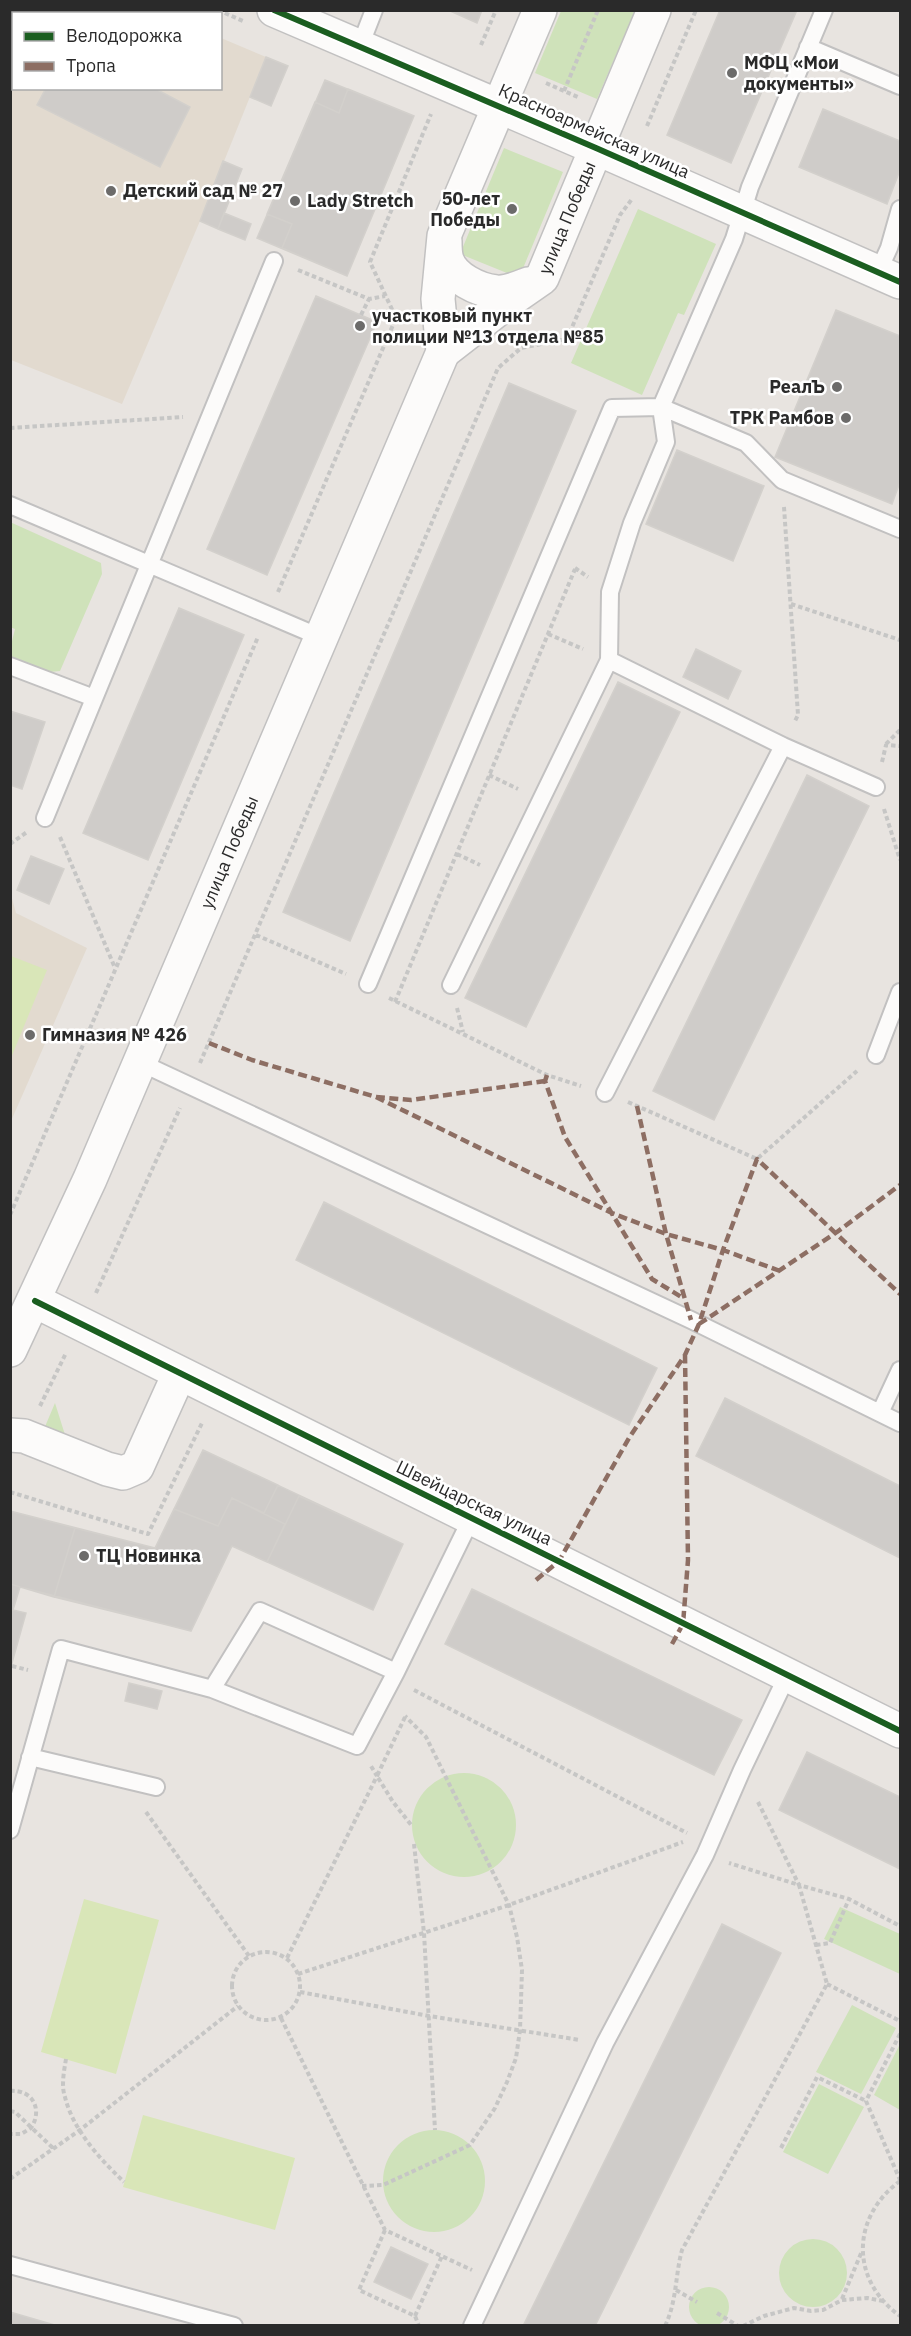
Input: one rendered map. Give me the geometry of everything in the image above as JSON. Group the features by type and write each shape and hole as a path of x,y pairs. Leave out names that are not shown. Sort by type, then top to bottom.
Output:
{"main road":[{"name":"Красноармейская улица","path":"274,10 889,277"},
{"name":"улица Победы","path":"10,1350 35,1301 139,1062 443,352 438,299 444,236 540,10"},
{"name":"улица Победы","path":"443,352 542,278 654,10"},
{"path":"444,236 447,261 458,275 473,286 497,292 515,290 542,278"},
{"name":"Швейцарская улица","path":"35,1301 471,1520 900,1731"},
{"path":"17,1436 123,1473 137,1467 179,1374"}],"lane":[{"path":"360,46 374,10"},
{"path":"451,985 609,660 610,592 632,524 666,442 661,407 734,239 750,187 824,10"},
{"path":"808,47 900,86"},
{"path":"889,277 889,248 900,209"},
{"path":"45,818 274,261"},
{"path":"369,984 612,408 661,407 746,442 782,480 900,529"},
{"path":"10,505 320,637"},
{"path":"609,660 783,746 876,787"},
{"path":"10,666 94,698"},
{"path":"605,1093 783,746"},
{"path":"876,1055 900,993"},
{"path":"139,1062 691,1320 900,1423"},
{"path":"880,1413 900,1370"},
{"path":"10,1830 61,1649 212,1689 357,1746 471,1520"},
{"path":"212,1689 260,1611 394,1675"},
{"path":"472,2325 605,2043 705,1855 787,1676"},
{"path":"30,1757 156,1787"},
{"path":"10,2265 234,2325"}],"path":[{"path":"481,45 496,10"},
{"path":"564,91 598,10"},
{"path":"647,126 696,10"},
{"path":"515,69 612,111"},
{"path":"10,1215 396,318 370,262 433,110"},
{"path":"17,1436 81,1325 190,1086 498,368 521,348 567,339 620,215 633,196 639,167"},
{"path":"274,261 369,299 385,296"},
{"path":"361,315 369,299"},
{"path":"10,428 210,416"},
{"path":"782,480 798,715 783,746"},
{"path":"552,552 610,592"},
{"path":"395,1002 575,568"},
{"path":"791,604 900,640"},
{"path":"548,634 609,660"},
{"path":"886,745 900,730"},
{"path":"876,787 900,860"},
{"path":"45,818 61,839 115,969"},
{"path":"256,934 369,984 395,1002 547,1075 605,1093 757,1159 876,1055"},
{"path":"394,1675 417,1692 696,1838 705,1855 799,1886 849,1899 900,1926"},
{"path":"413,1700 417,1692"},
{"path":"287,1958 409,1708"},
{"path":"363,2186 382,2185 470,2145 495,2108 507,2082 516,2058 520,2030 522,1970 509,1905 426,1737 405,1716"},
{"path":"357,1746 393,1802 412,1826"},
{"path":"665,2325 673,2309 677,2267 682,2250 827,1984 799,1886 742,1770"},
{"path":"122,1778 249,1956"},
{"path":"298,1974 509,1905 696,1838"},
{"path":"414,1844 424,1933 435,2130"},
{"path":"816,1945 830,1943 849,1899"},
{"path":"274,1952 287,1958 298,1974 300,1992 294,2006 281,2018 258,2019 247,2014 238,2006 232,1993 232,1979 238,1966 249,1956 274,1952"},
{"path":"827,1984 900,2021"},
{"path":"300,1992 429,2016 605,2043"},
{"path":"10,2179 80,2130 238,2006"},
{"path":"281,2018 385,2230 493,2281"},
{"path":"866,2101 900,2034"},
{"path":"66,2059 64,2097 80,2130 101,2159 124,2182"},
{"path":"781,2148 817,2077 866,2101 900,2181 889,2189 871,2213 866,2226 863,2249 865,2269 870,2283 884,2302 900,2316"},
{"path":"10,2091 23,2092 33,2100 37,2111 32,2128 21,2134 10,2134"},
{"path":"10,2111 15,2112 54,2149"},
{"path":"385,2230 359,2290 416,2316"},
{"path":"842,2300 863,2249"},
{"path":"419,2325 416,2316 442,2256"},
{"path":"676,2290 697,2302"},
{"path":"743,2325 764,2316 794,2308 824,2310 842,2300 867,2298 884,2302"},
{"path":"717,2313 738,2325"}],"shaded area":[{"path":"32,10 156,10 161,12 31,12"},
{"name":"Детский сад № 27","path":"222,38 266,57 200,221 122,404 11,360 10,51 12,47 12,90 222,90"},
{"name":"Гимназия № 426","path":"10,891 16,913 87,948 11,1121"}],"green space":[{"path":"561,11 635,11 597,99 535,73"},
{"path":"504,148 563,172 519,278 460,254"},
{"path":"638,209 716,244 684,315 678,313 642,395 571,363"},
{"path":"10,522 101,563 102,574 60,671 50,672 15,660 11,656 15,629 10,627"},
{"path":"11,956 47,970 11,1058"},
{"path":"55,1403 66,1438 44,1429"},
{"path":"464,1773 484,1777 501,1788 512,1805 516,1825 512,1845 501,1862 484,1873 464,1877 444,1873 427,1862 416,1845 412,1825 416,1805 427,1788 444,1777"},
{"path":"84,1899 159,1920 116,2074 41,2052"},
{"path":"840,1907 900,1934 900,1974 824,1939"},
{"path":"852,2005 896,2028 861,2094 816,2072"},
{"path":"900,2044 900,2110 874,2095"},
{"path":"819,2084 864,2107 828,2174 783,2152"},
{"path":"143,2115 295,2158 275,2230 123,2187"},
{"path":"434,2130 453,2134 470,2145 481,2162 485,2181 481,2200 470,2217 453,2228 434,2232 415,2228 398,2217 387,2200 383,2181 387,2162 398,2145 415,2134"},
{"path":"813,2239 826,2242 837,2249 844,2260 847,2273 844,2286 837,2297 826,2304 813,2307 800,2304 789,2297 782,2286 779,2273 782,2260 789,2249 800,2242"},
{"path":"709,2287 723,2293 729,2307 723,2321 709,2327 695,2321 689,2307 695,2293"}],"building":[{"path":"448,10 482,10 477,23"},
{"name":"МФЦ «Мои документы»","path":"720,10 797,10 731,163 667,135"},
{"path":"266,57 288,66 271,106 250,97"},
{"path":"325,80 414,116 347,276 257,238"},
{"path":"348,89 414,116 347,276 282,248 292,224 267,214 315,102 339,113"},
{"path":"45,90 158,90 190,107 160,167 37,105"},
{"path":"823,109 900,141 900,170 887,204 799,167"},
{"path":"223,161 242,169 218,229 200,221"},
{"path":"224,213 251,224 245,240 218,229"},
{"path":"316,296 377,322 267,575 207,549"},
{"name":"ТРК Рамбов","path":"836,310 900,336 900,482 892,504 775,457"},
{"path":"509,383 576,411 350,941 283,912"},
{"path":"677,450 764,486 733,561 646,524"},
{"path":"179,608 244,635 148,860 83,833"},
{"path":"696,649 741,671 728,699 683,677"},
{"path":"618,682 680,712 526,1027 465,998"},
{"path":"10,711 45,722 22,789 10,785"},
{"path":"807,775 869,806 714,1120 653,1091"},
{"path":"31,856 64,869 49,904 17,890"},
{"path":"324,1202 657,1368 629,1425 296,1260"},
{"path":"725,1398 900,1486 900,1558 696,1456"},
{"path":"203,1450 278,1485 264,1513 232,1498 218,1526 174,1509"},
{"path":"203,1450 403,1544 373,1610 232,1546 191,1631 20,1587 13,1610 26,1613 10,1670 10,1511 155,1548"},
{"path":"299,1496 403,1544 373,1610 267,1562"},
{"path":"232,1498 285,1524 267,1562 232,1546 191,1631 54,1597 75,1528 155,1548 174,1509 218,1526"},
{"path":"10,1511 75,1528 54,1597 10,1584"},
{"path":"472,1589 742,1720 714,1775 445,1644"},
{"path":"129,1683 162,1691 157,1709 125,1701"},
{"path":"807,1752 900,1797 900,1869 779,1810"},
{"path":"722,1924 781,1953 595,2326 523,2326"},
{"path":"391,2247 428,2264 411,2299 374,2282"},
{"path":"10,2312 58,2326 10,2326"}],"marked path":[{"path":"209,1043 252,1060 376,1097 411,1100 545,1081"},
{"path":"547,1075 545,1081 565,1137 652,1279 683,1298"},
{"path":"376,1097 612,1213 666,1234 723,1250 780,1271"},
{"path":"637,1106 666,1234 691,1320"},
{"path":"536,1580 559,1561 629,1438 685,1355 699,1324 723,1250 757,1159 900,1294"},
{"path":"699,1324 837,1232 900,1185"},
{"path":"672,1644 683,1624 688,1560 685,1355"}],"cycle path":[{"path":"274,10 900,282"},
{"path":"35,1301 900,1731"}],"place":[{"name":"МФЦ «Мои документы»","path":"732,73"},
{"name":"Детский сад № 27","path":"111,191"},
{"name":"Lady Stretch","path":"295,201"},
{"name":"50-лет Победы","path":"512,209"},
{"name":"участковый пункт полиции №13 отдела №85","path":"360,326"},
{"name":"РеалЪ","path":"837,387"},
{"name":"ТРК Рамбов","path":"846,418"},
{"name":"Гимназия № 426","path":"30,1035"},
{"name":"ТЦ Новинка","path":"84,1556"}]}
